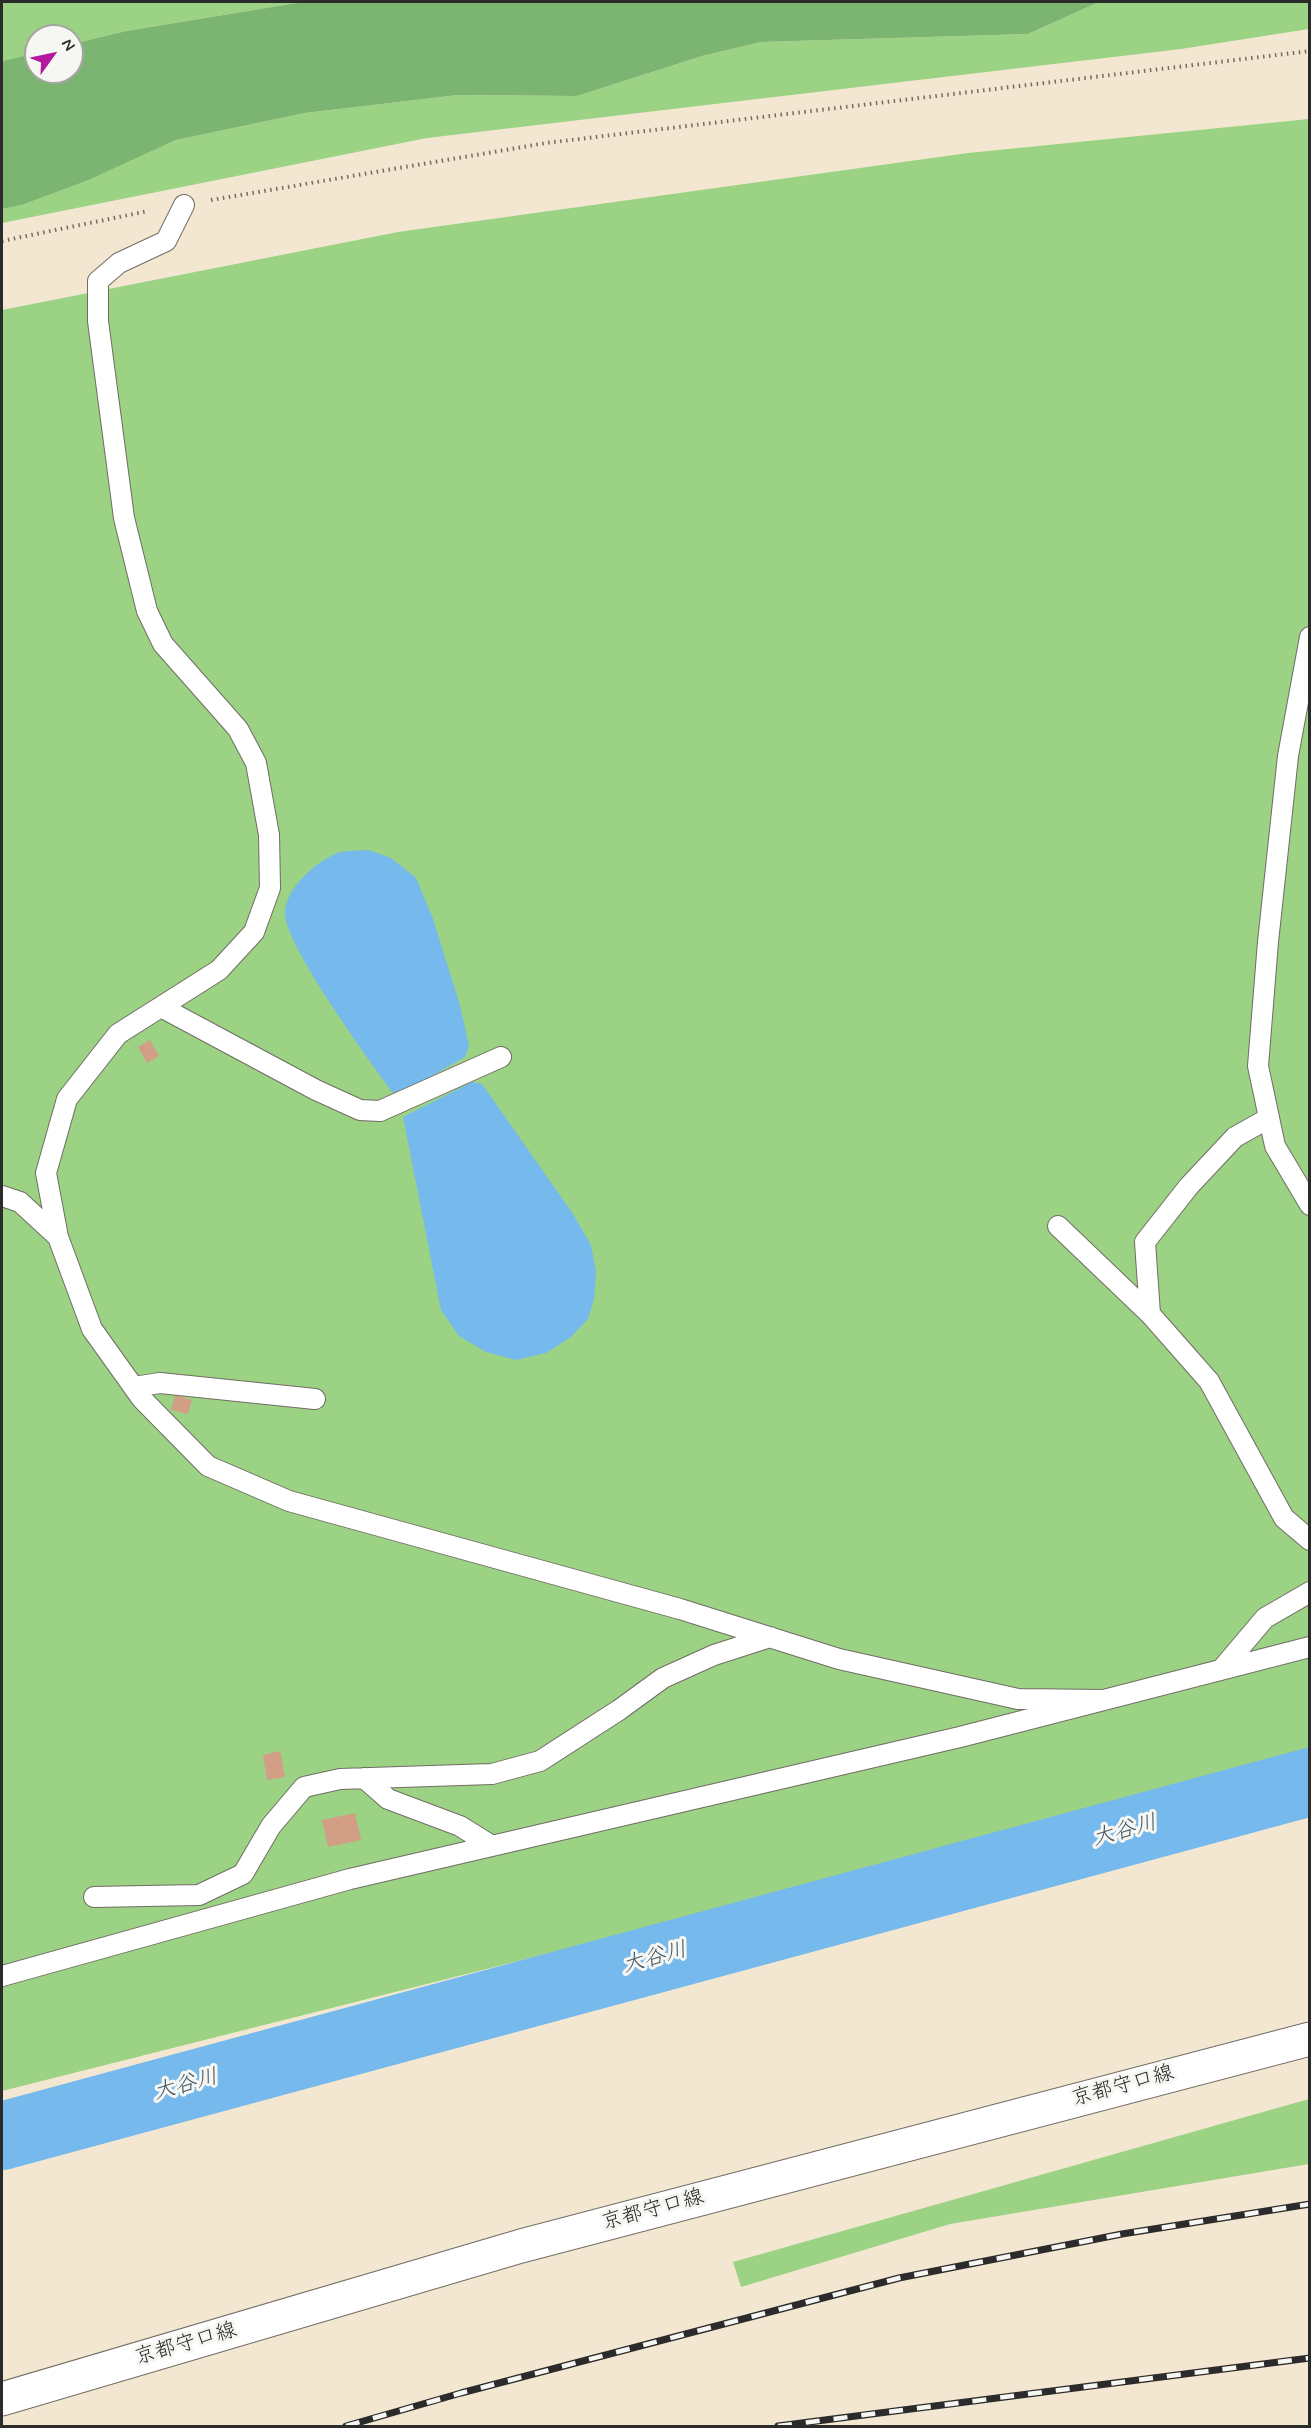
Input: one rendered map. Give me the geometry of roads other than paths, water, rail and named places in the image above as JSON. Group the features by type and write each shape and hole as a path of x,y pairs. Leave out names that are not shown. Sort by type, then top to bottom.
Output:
{"main road":[{"name":"京都守口線","path":"2,2399 521,2246 1310,2039"}],"lane":[{"path":"184,205 166,241 119,263 98,281 98,321 124,518 147,611 163,644 238,729 256,763 269,835 270,888 254,932 219,970 118,1034 67,1099 46,1173 58,1237 92,1329 142,1399 208,1466 289,1501 680,1609 839,1659 1018,1699 1104,1700"},
{"path":"1310,637 1288,756 1268,942 1258,1066 1275,1146 1310,1205"},
{"path":"161,1007 316,1090 360,1110 380,1111 501,1057"},
{"path":"1150,1314 1146,1242 1190,1186 1235,1137 1269,1119"},
{"path":"2,1196 20,1202 58,1237"},
{"path":"1058,1226 1150,1314 1209,1381 1284,1518 1310,1540"},
{"path":"134,1387 160,1383 315,1399"},
{"path":"1221,1670 1265,1618 1310,1592"},
{"path":"94,1897 199,1895 243,1874 271,1826 304,1787 340,1779 492,1774 540,1761 619,1710 663,1678 714,1655 770,1638"},
{"path":"2,1976 350,1879 960,1737 1310,1647"},
{"path":"364,1778 388,1799 460,1826 492,1846"}],"water":[{"path":"369,850 391,858 416,878 432,916 460,1005 469,1046 465,1057 423,1081 393,1093 313,976 288,928 285,913 290,894 296,885 328,857 341,852"},
{"path":"472,1082 482,1084 573,1214 591,1245 596,1272 594,1299 588,1319 571,1337 546,1353 516,1360 486,1352 459,1336 441,1310 403,1117"}],"waterway":[{"name":"大谷川","path":"2,2136 1310,1782"}],"railway":[{"path":"346,2426 461,2393 899,2278 1122,2234 1310,2204"},
{"path":"778,2426 1310,2358"}]}
